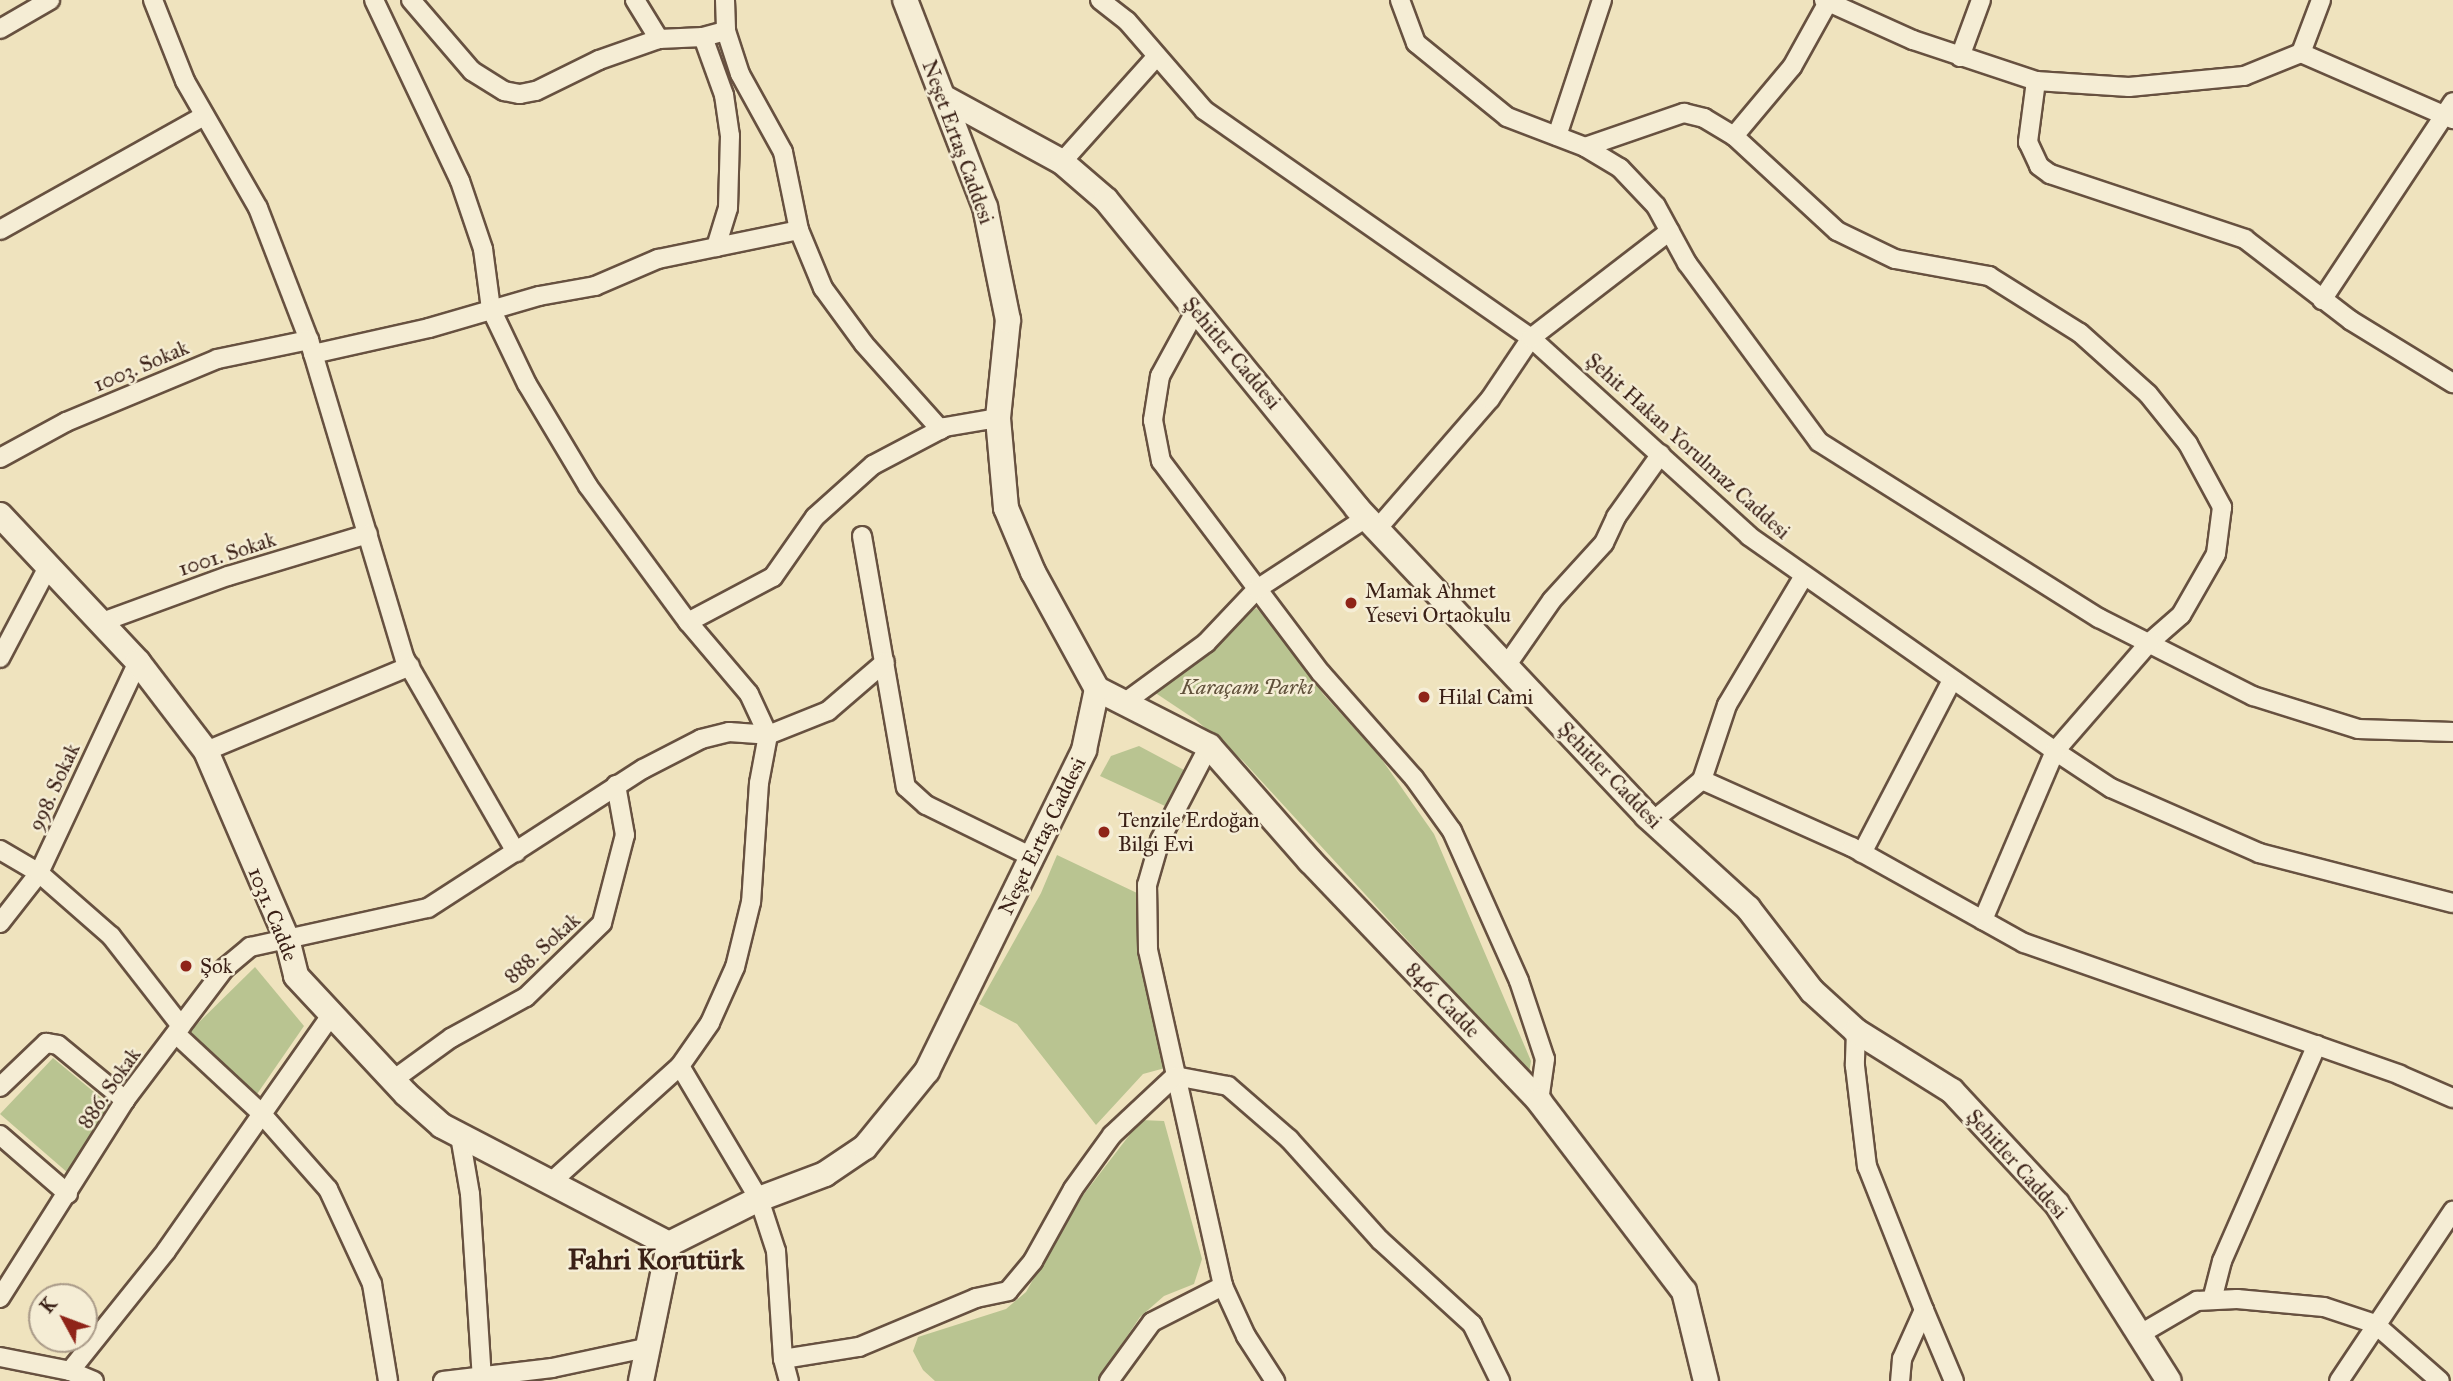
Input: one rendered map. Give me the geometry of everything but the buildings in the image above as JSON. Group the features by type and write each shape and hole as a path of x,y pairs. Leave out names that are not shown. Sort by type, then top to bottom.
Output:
{"street":[{"path":"0,29 50,0"},
{"path":"153,0 204,116 258,208 311,347 410,666 516,852"},
{"path":"374,0 460,181 483,249 491,309 556,436 625,540 688,622 749,694 768,735 759,783 751,901 735,967 710,1023 680,1066 551,1182"},
{"path":"411,0 458,58 504,91 536,91 599,60 659,39 703,37 726,31"},
{"path":"635,0 659,39"},
{"path":"725,0 726,31 740,74 783,152 799,230 823,288 864,344 941,429"},
{"name":"Neşet Ertaş Caddesi","path":"669,1244 759,1199 825,1174 865,1147 927,1070 1084,750 1097,689 1033,572 1006,508 998,418 1008,320 985,207 905,0"},
{"name":"Şehit Hakan Yorulmaz Caddesi","path":"1100,0 1127,21 1203,110 1531,338 1749,536 2055,751 2111,788 2259,853 2453,903"},
{"path":"1400,0 1416,43 1507,117 1585,147 1620,168 1656,206 1687,263 1819,442 2099,618 2253,696 2358,729 2453,732"},
{"path":"1557,136 1602,0"},
{"path":"1960,57 1981,0"},
{"path":"2301,53 2321,0"},
{"path":"1734,135 1792,67 1826,1 1960,57 2036,80 2129,87 2244,76 2301,53 2450,112 2322,300"},
{"path":"703,37 724,95 730,136 728,208 716,247"},
{"path":"1062,162 1157,56"},
{"path":"2036,80 2028,142 2039,166 2050,174 2245,239 2322,300 2418,366 2453,383"},
{"name":"Şehitler Caddesi","path":"943,97 1062,162 1106,200 1372,524 1653,821 1748,908 1812,991 1856,1031 1952,1091 2057,1204 2142,1333 2169,1381"},
{"path":"1585,147 1684,113 1704,118 1734,135 1837,231 1895,259 1989,276 2080,333 2148,394 2188,444 2222,508 2216,554 2181,615 2148,643 2055,751 1983,920"},
{"path":"0,230 204,116"},
{"name":"1003. Sokak","path":"0,458 66,422 216,359 311,347 595,286 658,259 799,230"},
{"path":"1124,703 1206,643 1257,589 1372,524 1490,399 1531,338 1670,231"},
{"path":"1196,310 1160,376 1153,420 1161,461 1321,673 1414,778 1452,831 1519,981 1545,1059 1539,1101"},
{"path":"688,622 773,577 815,517 873,466 941,429 998,418"},
{"path":"1506,666 1552,600 1604,543 1616,517 1661,454"},
{"name":"1031. Cadde","path":"0,514 138,662 206,751 287,939 296,976 393,1080 443,1126 669,1244"},
{"name":"1001. Sokak","path":"102,622 228,576 368,534"},
{"path":"862,536 906,787 926,805 1031,857"},
{"path":"0,658 49,565"},
{"path":"1653,821 1702,780 1727,705 1804,576"},
{"name":"998. Sokak","path":"0,923 39,873 138,662"},
{"path":"768,735 828,711 885,662"},
{"path":"206,751 410,666"},
{"path":"1862,853 1952,680"},
{"name":"846. Cadde","path":"1097,689 1209,746 1310,861 1539,1101 1684,1291 1706,1381"},
{"name":"886. Sokak","path":"0,1298 125,1100 225,968 250,947 428,908 616,785 701,739 729,732 768,735"},
{"path":"1209,746 1174,808 1147,885 1148,950 1223,1286 1246,1336 1275,1381"},
{"path":"1702,780 1862,853 2024,943 2317,1045 2453,1098"},
{"name":"888. Sokak","path":"393,1080 451,1038 526,997 602,923 625,835 616,785"},
{"path":"0,850 39,873 111,936 178,1030 260,1112 328,1189 372,1284 388,1381"},
{"path":"70,1371 166,1251 260,1112 332,1014"},
{"path":"1856,1031 1855,1066 1867,1166 1954,1381"},
{"path":"0,1087 46,1043 58,1045 125,1100"},
{"path":"2212,1300 2222,1261 2317,1045"},
{"path":"680,1066 759,1199 776,1251 783,1359 789,1381"},
{"path":"783,1359 859,1347 976,1298 1008,1290 1033,1261 1073,1189 1112,1135 1175,1076"},
{"path":"1175,1076 1228,1086 1289,1139 1380,1240 1472,1324 1500,1381"},
{"path":"0,1135 68,1194"},
{"path":"460,1136 470,1194 482,1379"},
{"path":"2339,1381 2453,1211"},
{"path":"640,1381 669,1244"},
{"path":"1109,1381 1152,1322 1223,1286"},
{"path":"2142,1333 2197,1301 2324,1307 2375,1324 2440,1381"},
{"path":"1900,1381 1902,1359 1924,1310"},
{"path":"443,1381 482,1379 645,1348"},
{"path":"0,1357 70,1371 94,1381"}],"green space":[{"name":"Karaçam Parkı","path":"1256,608 1286,636 1323,694 1378,754 1434,834 1531,1061 1529,1073 1243,761 1196,720 1151,690"},
{"path":"1139,746 1184,770 1165,806 1100,776 1111,756"},
{"path":"1057,855 1137,893 1140,962 1165,1068 1143,1074 1096,1125 1017,1024 979,1004 1041,893"},
{"path":"255,967 304,1026 255,1097 190,1031"},
{"path":"53,1058 112,1107 68,1173 0,1114"},
{"path":"1141,1120 1164,1121 1202,1259 1194,1284 1164,1296 1140,1317 1097,1381 935,1381 923,1370 913,1351 918,1337 1006,1309 1026,1292 1074,1207"}],"place":[{"name":"Mamak Ahmet Yesevi Ortaokulu","path":"1351,603"},
{"name":"Hilal Cami","path":"1424,697"},
{"name":"Tenzile Erdoğan Bilgi Evi","path":"1104,832"},
{"name":"Şok","path":"186,966"}],"district":[{"name":"Fahri Korutürk","path":"656,1260"}]}
